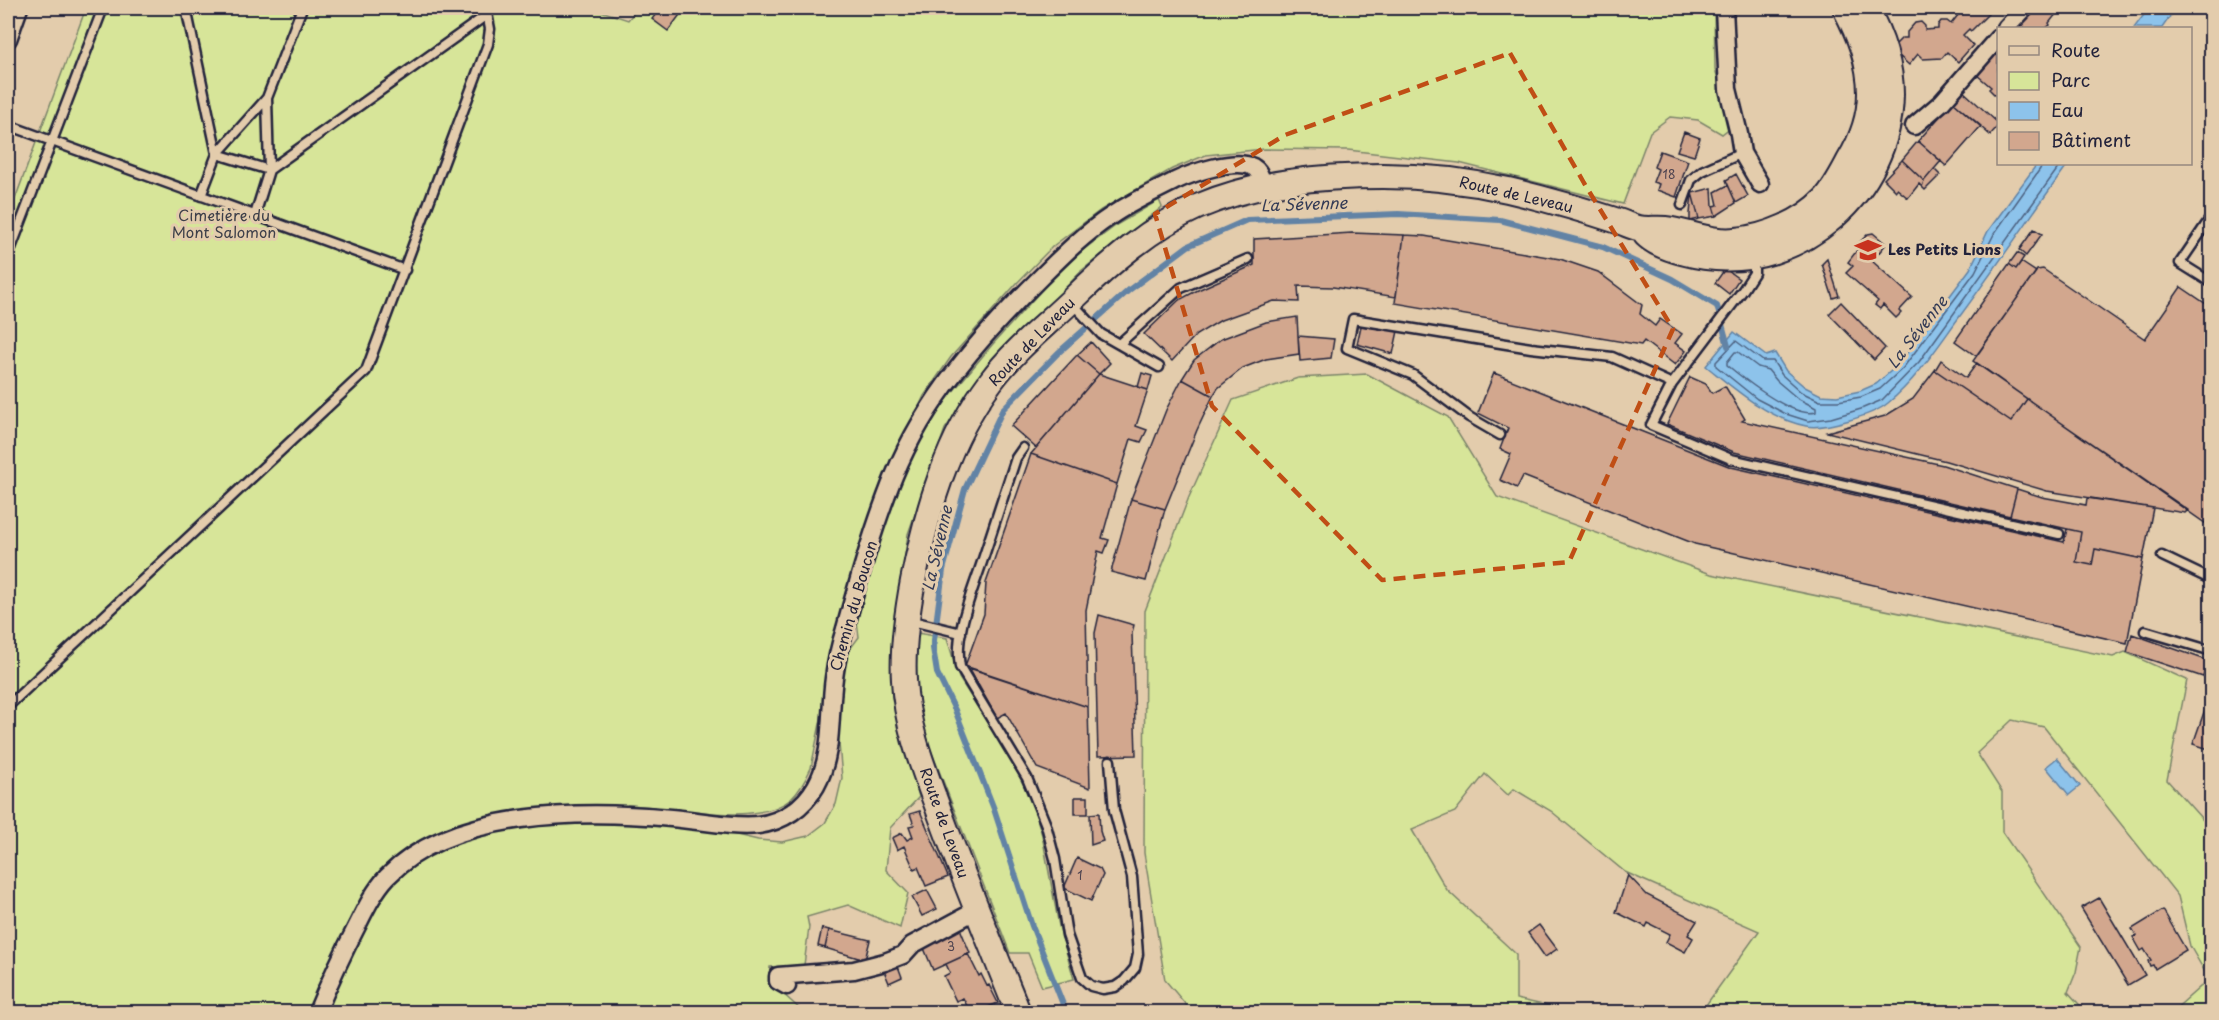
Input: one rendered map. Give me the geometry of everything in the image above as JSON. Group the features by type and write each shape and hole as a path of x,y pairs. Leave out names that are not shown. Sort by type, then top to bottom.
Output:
{"street":[{"path":"8,39 19,8"},
{"path":"1725,8 1728,89 1742,153 1760,184"},
{"path":"1753,246 1805,215 1824,200 1838,181 1859,144 1870,109 1870,89 1867,62 1858,32 1845,8"},
{"path":"1753,246 1790,246 1815,231 1854,197 1867,181 1880,150 1888,121 1891,96 1885,51 1878,29 1866,8"},
{"path":"2007,27 2025,8"},
{"path":"1914,126 1942,102 1997,39"},
{"name":"Chemin du Boucon","path":"317,1012 341,957 370,902 387,877 414,855 452,836 503,820 579,814 668,817 758,825 781,819 802,806 817,785 825,762 834,677 844,632 865,559 895,474 930,408 970,352 1072,247 1111,216 1184,177 1217,167 1239,164 1252,167 1259,173 1264,185"},
{"name":"Route de Leveau","path":"1018,1012 977,910 914,739 904,681 913,621 921,539 932,498 960,430 994,377 1077,308 1135,246 1173,218 1212,201 1264,185 1314,179 1381,176 1443,178 1510,191 1633,226 1652,240 1694,255 1718,259 1753,246"},
{"path":"787,986 778,981 778,975 854,970 903,955 912,945 977,910"}],"lane":[{"path":"8,256 103,8"},
{"path":"186,8 217,154"},
{"path":"201,196 217,154 267,98 302,8"},
{"path":"8,706 366,371 488,44 490,29 487,11 269,170"},
{"path":"255,215 269,170 267,98"},
{"path":"8,125 405,270"},
{"path":"1682,205 1691,180 1702,171 1742,153"},
{"path":"217,154 269,170"},
{"path":"2211,216 2180,263 2211,283"},
{"path":"1753,246 1754,273 1672,384 1651,425 1731,459 2059,534"},
{"path":"1119,344 1180,288 1248,259"},
{"path":"1077,308 1101,334 1159,367"},
{"path":"1500,435 1469,417 1413,375 1347,348 1353,319 1531,348 1612,357 1672,384"},
{"path":"1023,448 1016,458 971,594 959,643 960,667 1027,778 1046,825 1055,859 1067,934 1082,978 1091,986 1102,989 1115,987 1124,981 1135,968 1137,954 1132,877 1114,810 1110,761"},
{"path":"2162,556 2211,580"},
{"path":"913,621 961,633"},
{"path":"2145,631 2211,651"}],"highlighted area":[{"path":"1510,53 1584,183 1673,329 1569,562 1382,580 1212,406 1155,214 1285,135"}],"green space":[{"name":"Cimetière du Mont Salomon","path":"86,8 592,8 628,20 638,8 1714,8 1715,69 1732,126 1722,134 1698,120 1670,117 1650,132 1623,204 1459,163 1348,150 1264,149 1206,155 1172,169 1101,210 1053,246 951,357 924,396 890,467 836,645 811,768 797,792 791,799 776,808 736,814 628,805 633,822 698,826 758,840 782,842 808,836 825,823 836,804 842,778 837,720 847,653 859,637 857,621 894,492 935,413 992,345 1067,262 1118,224 1159,200 1162,207 1081,271 971,391 945,429 908,534 893,638 892,697 919,797 890,828 886,870 908,893 900,928 848,905 807,917 809,927 804,965 770,967 769,981 803,1012 8,1012 8,218"},
{"path":"1367,374 1448,417 1497,497 1711,574 2113,657 2125,652 2187,680 2167,780 2211,829 2211,1012 2172,1012 2209,979 2190,946 2178,896 2044,727 2012,720 1977,753 2002,792 2002,832 2081,947 2076,972 2068,992 2086,1012 1701,1012 1759,931 1625,872 1551,811 1514,789 1508,795 1485,774 1455,812 1412,830 1447,890 1516,954 1516,999 1576,1012 1192,1012 1165,980 1144,853 1145,611 1189,497 1233,400 1298,378"},
{"path":"917,633 947,638 959,678 1011,760 1032,802 1042,835 1059,926 1074,979 1042,987 1028,953 1010,953 920,722 915,674"}],"water":[{"path":"2149,8 2176,8 2163,27 2135,27"},
{"path":"2036,165 2067,165 1927,362 1899,394 1881,408 1836,424 1806,426 1765,410 1706,366 1734,332 1766,356 1775,353 1786,371 1805,387 1821,395 1837,396 1860,391 1876,384 1899,364 1970,269 1988,231"},
{"path":"2057,758 2080,786 2069,795 2046,767"}],"building":[{"path":"661,8 685,8 668,31 652,19"},
{"path":"1950,8 1981,8 1988,14 1971,31 1969,29 1963,35 1973,45 1958,62 1947,52 1942,58 1923,59 1918,54 1909,65 1897,54 1894,46 1902,38 1907,38 1907,32 1915,23 1921,22 1925,30 1938,29 1941,21 1951,24 1958,15"},
{"path":"2037,8 2050,8 2057,13 2047,27 2019,27"},
{"path":"1996,53 1997,97 1989,89 1991,87 1977,75"},
{"path":"1963,91 1997,122 1997,127 1990,135 1953,102"},
{"path":"1953,102 1981,126 1946,166 1918,141"},
{"path":"1684,132 1700,138 1694,156 1677,151"},
{"path":"1918,141 1941,161 1924,181 1902,160"},
{"path":"1660,151 1688,161 1676,197 1657,190 1659,184 1653,182 1658,169 1654,167"},
{"path":"1902,160 1924,181 1922,187 1919,184 1908,198 1897,189 1896,191 1884,179"},
{"path":"1934,169 1940,175 1925,190 1922,187 1924,181"},
{"path":"1736,174 1748,196 1736,203 1726,180"},
{"path":"1728,185 1736,203 1716,216 1713,206 1718,205 1715,192"},
{"path":"1712,188 1716,216 1699,219 1692,193"},
{"path":"1692,193 1699,219 1690,221 1690,214"},
{"path":"2034,229 2042,234 2026,256 2019,250"},
{"path":"1352,233 1404,235 1396,297 1333,287 1298,286 1299,302 1274,301 1221,320 1196,335 1172,361 1144,334 1179,300 1254,265 1254,239"},
{"path":"1873,233 1886,244 1872,261 1912,297 1899,311 1901,313 1896,318 1883,305 1880,309 1875,305 1878,301 1846,273 1853,266 1848,262 1858,249 1856,246 1868,234"},
{"path":"1404,235 1424,236 1560,259 1598,272 1642,305 1640,314 1655,326 1660,319 1682,334 1675,343 1686,351 1675,365 1644,341 1641,345 1395,303"},
{"path":"2017,253 2024,257 2016,269 2009,264"},
{"path":"1827,259 1839,296 1833,298 1822,264"},
{"path":"2021,262 2036,272 1976,356 1955,341 2009,264 2016,269"},
{"path":"1725,269 1739,279 1729,294 1715,283"},
{"path":"2043,269 2145,339 2181,287 2212,308 2212,528 1973,361 2037,270"},
{"path":"1841,302 1885,348 1874,360 1829,314"},
{"path":"1297,317 1299,354 1266,359 1243,368 1218,388 1213,396 1182,379 1194,360 1221,339 1266,322"},
{"path":"1361,326 1398,331 1393,354 1357,344"},
{"path":"1298,336 1334,339 1331,358 1300,361"},
{"path":"1091,342 1110,363 1099,374 1077,355"},
{"path":"1077,355 1099,374 1036,448 1011,426"},
{"path":"1941,360 1966,378 1977,363 2027,399 2011,422 1935,370"},
{"path":"1935,370 2011,422 2027,399 2188,510 2185,513 2047,491 1946,461 1827,432 1885,416 1913,399"},
{"path":"1142,373 1152,376 1148,390 1138,387"},
{"path":"1494,373 1731,467 2064,542 2067,529 2081,532 2076,562 2092,565 2095,549 2143,559 2127,643 1695,544 1523,476 1517,488 1500,480 1511,454 1500,449 1508,428 1478,413"},
{"path":"1099,374 1148,390 1136,426 1147,430 1141,442 1131,439 1117,484 1031,454"},
{"path":"1690,377 1706,384 1712,393 1725,386 1745,419 1742,421 1943,465 2017,489 2010,516 1734,452 1667,424"},
{"path":"1182,379 1213,396 1165,509 1131,499 1166,410"},
{"path":"1031,454 1117,484 1102,538 1109,540 1104,553 1098,551 1086,610 1088,707 965,666 984,614 986,583"},
{"path":"2017,489 2042,497 2086,505 2087,498 2153,508 2143,559 2095,549 2092,565 2076,562 2081,532 2010,516"},
{"path":"1131,499 1165,509 1146,581 1111,572"},
{"path":"1099,615 1134,625 1132,633 1136,755 1098,756 1095,633"},
{"path":"2132,634 2209,661 2203,677 2127,652"},
{"path":"969,668 1088,707 1090,788 1037,768 1006,713 997,718"},
{"path":"2212,689 2212,750 2193,744"},
{"path":"1075,797 1088,797 1088,814 1075,814"},
{"path":"920,811 948,877 926,886 918,867 914,869 904,846 897,850 892,838 902,833 907,840 913,837 909,826 914,825 910,814"},
{"path":"1099,813 1103,841 1091,845 1090,814"},
{"path":"1077,858 1100,869 1103,875 1091,901 1064,888"},
{"path":"1628,875 1647,895 1697,921 1688,935 1693,938 1685,952 1666,942 1670,934 1648,923 1646,927 1616,912"},
{"path":"927,890 937,909 922,916 912,897"},
{"path":"2099,898 2145,975 2128,985 2081,908"},
{"path":"2163,910 2186,950 2155,969 2153,965 2150,966 2148,961 2151,960 2144,949 2141,951 2133,937 2136,936 2132,929"},
{"path":"1539,925 1557,949 1545,957 1528,933"},
{"path":"959,926 970,953 933,970 921,941"},
{"path":"822,928 829,930 825,948 818,946"},
{"path":"829,930 870,940 865,960 825,948"},
{"path":"968,954 979,976 981,974 987,986 989,985 998,1003 976,1012 970,1012 963,998 956,1001 944,976 950,973 946,964"},
{"path":"896,961 902,977 889,983 882,966"}],"waterway":[{"name":"La Sévenne","path":"1066,1012 1032,926 994,809 955,710 937,673 933,648 943,570 965,489 1003,409 1058,353 1129,290 1188,246 1247,220 1398,214 1500,220 1603,247 1672,279 1717,306 1728,346"}],"place":[{"name":"Les Petits Lions","path":"1868,250"}]}
